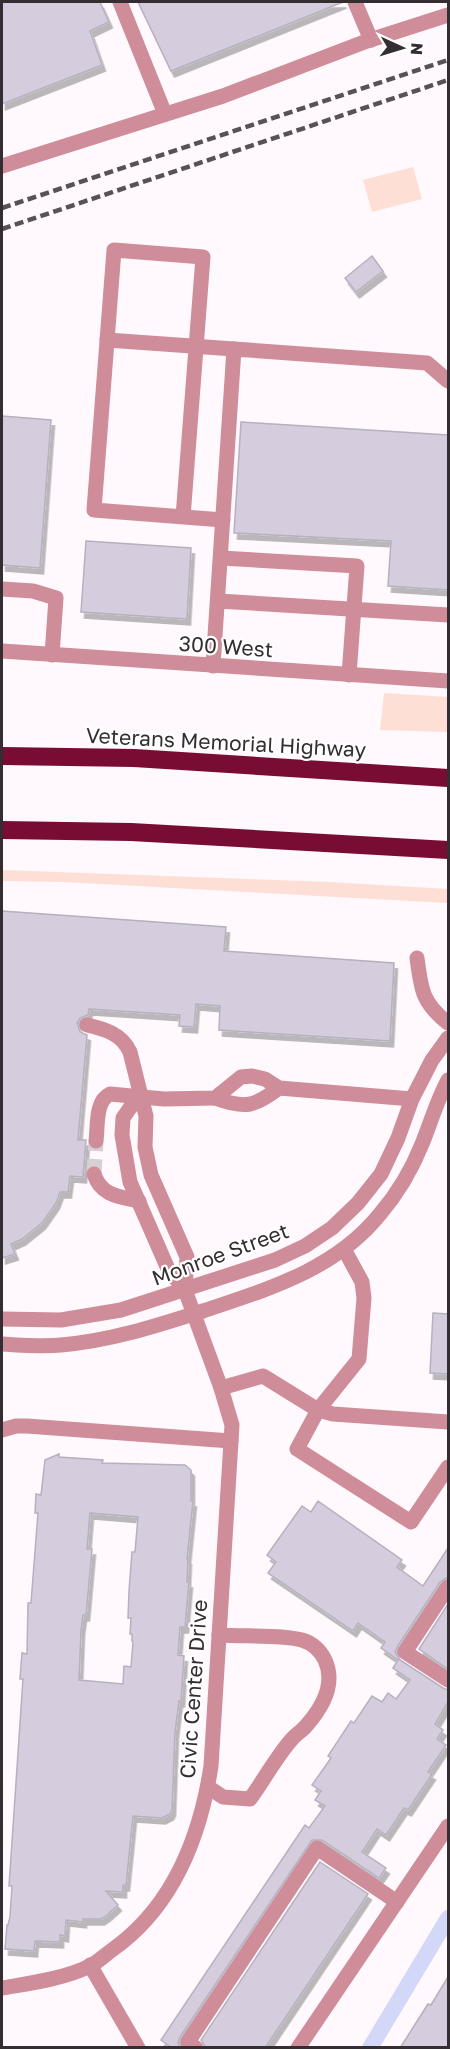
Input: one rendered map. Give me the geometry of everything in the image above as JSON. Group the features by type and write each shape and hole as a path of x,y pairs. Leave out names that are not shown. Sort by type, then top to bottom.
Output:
{"highway":[{"name":"Veterans Memorial Highway","path":"2,756 134,758 448,778"},
{"path":"2,830 131,832 448,850"}],"street":[{"path":"120,2 165,114"},
{"path":"355,2 371,40"},
{"path":"2,166 223,96 371,40 448,15"},
{"path":"183,517 202,256 114,250 94,510 183,517 223,520"},
{"path":"107,339 427,363 448,381"},
{"path":"213,666 234,349"},
{"path":"221,558 357,566 349,675"},
{"path":"2,589 33,591 56,598 52,655"},
{"path":"218,602 448,615"},
{"name":"300 West","path":"2,651 448,681"},
{"path":"417,958 421,990 435,1013 448,1023"},
{"path":"87,1025 106,1029 126,1044 146,1116 145,1147 151,1175 187,1257 185,1290"},
{"name":"Monroe Street","path":"2,1319 61,1320 121,1310 275,1260 305,1246 332,1228 358,1203 381,1174 398,1138 412,1099 432,1060 448,1038"},
{"path":"215,1098 240,1077 252,1076 266,1079 279,1088 412,1099"},
{"path":"2,1344 59,1345 133,1334 300,1276 344,1249 363,1233 395,1195 410,1171 448,1080"},
{"path":"96,1141 100,1104 104,1097 111,1094 164,1099 215,1098 234,1105 253,1105 279,1088"},
{"path":"139,1095 123,1118 122,1135 128,1174 168,1269 185,1290"},
{"path":"94,1174 102,1189 110,1195 138,1199 157,1189"},
{"path":"344,1249 363,1282 364,1298 359,1359 318,1410 297,1449 411,1522 448,1467"},
{"name":"Civic Center Drive","path":"2,1988 50,1979 90,1965 129,1938 163,1901 192,1844 208,1787 232,1425 185,1290"},
{"path":"221,1388 263,1376 318,1410 333,1414 448,1422"},
{"path":"2,1430 27,1426 231,1441"},
{"path":"448,1587 405,1652 448,1680"},
{"path":"208,1787 224,1797 250,1799 292,1738 306,1727 324,1700 330,1678 330,1671 323,1655 316,1647 305,1641 290,1637 219,1635"},
{"path":"298,2048 448,1826"},
{"path":"196,2048 188,2042 317,1848 397,1902"},
{"path":"90,1965 138,2048"}],"shaded area":[{"path":"413,167 422,199 372,212 363,180"},
{"path":"384,693 448,697 448,732 380,730"},
{"path":"2,870 330,882 448,889 448,903 64,882 2,881"}],"building":[{"path":"2,2 100,2 109,22 90,31 102,65 2,104"},
{"path":"138,2 343,2 171,71"},
{"path":"372,256 383,271 356,292 345,278"},
{"path":"2,416 51,420 40,568 2,565"},
{"path":"241,422 448,435 448,590 388,586 391,541 234,533"},
{"path":"86,541 191,548 187,619 81,612"},
{"path":"2,911 226,927 224,951 394,963 390,1041 219,1030 220,1006 196,1004 194,1027 179,1026 180,1015 89,1009 88,1015 80,1018 77,1023 80,1032 87,1035 78,1140 86,1140 83,1177 70,1176 68,1192 60,1192 56,1203 42,1223 22,1239 11,1244 15,1254 2,1258"},
{"path":"433,1313 448,1314 448,1374 430,1373"},
{"path":"59,1454 59,1457 103,1460 102,1463 185,1465 191,1470 191,1501 193,1501 187,1559 187,1582 189,1582 185,1627 180,1627 178,1655 184,1656 181,1701 179,1701 175,1732 172,1810 170,1814 162,1818 133,1816 126,1885 123,1885 123,1892 106,1891 118,1905 101,1919 83,1919 83,1922 66,1920 65,1936 60,1935 60,1942 35,1941 34,1951 5,1949 12,1886 9,1886 23,1679 20,1679 22,1653 27,1654 28,1603 31,1603 38,1513 35,1513 36,1494 41,1495 45,1460","holes":["90,1513 138,1517 129,1591 128,1618 131,1618 130,1634 132,1634 133,1642 131,1667 124,1666 123,1684 79,1680 81,1630 83,1615 86,1615 92,1549 87,1549"]},
{"path":"318,1501 402,1560 397,1567 423,1586 448,1548 448,1577 440,1582 395,1652 400,1660 448,1690 448,1702 435,1724 443,1730 437,1739 446,1745 428,1772 432,1774 408,1810 404,1808 386,1835 377,1829 362,1852 386,1868 379,1878 322,1840 312,1840 180,2037 178,2042 180,2048 172,2048 161,2040 305,1825 309,1828 325,1806 315,1800 321,1791 312,1785 331,1758 328,1756 351,1721 354,1723 372,1696 382,1702 388,1693 396,1699 410,1680 393,1668 398,1660 381,1648 385,1642 358,1623 353,1631 268,1573 276,1562 267,1555 302,1506 311,1512"},
{"path":"448,1604 448,1669 419,1649"},
{"path":"320,1862 368,1894 265,2048 206,2048 201,2040"},
{"path":"448,1977 448,2048 400,2048 428,2004 431,2005"}],"waterway":[{"path":"370,2048 448,1918"}],"tunnel":[{"path":"94,1174 96,1141"}],"railway":[{"path":"2,208 448,60"},
{"path":"2,229 448,80"}]}
